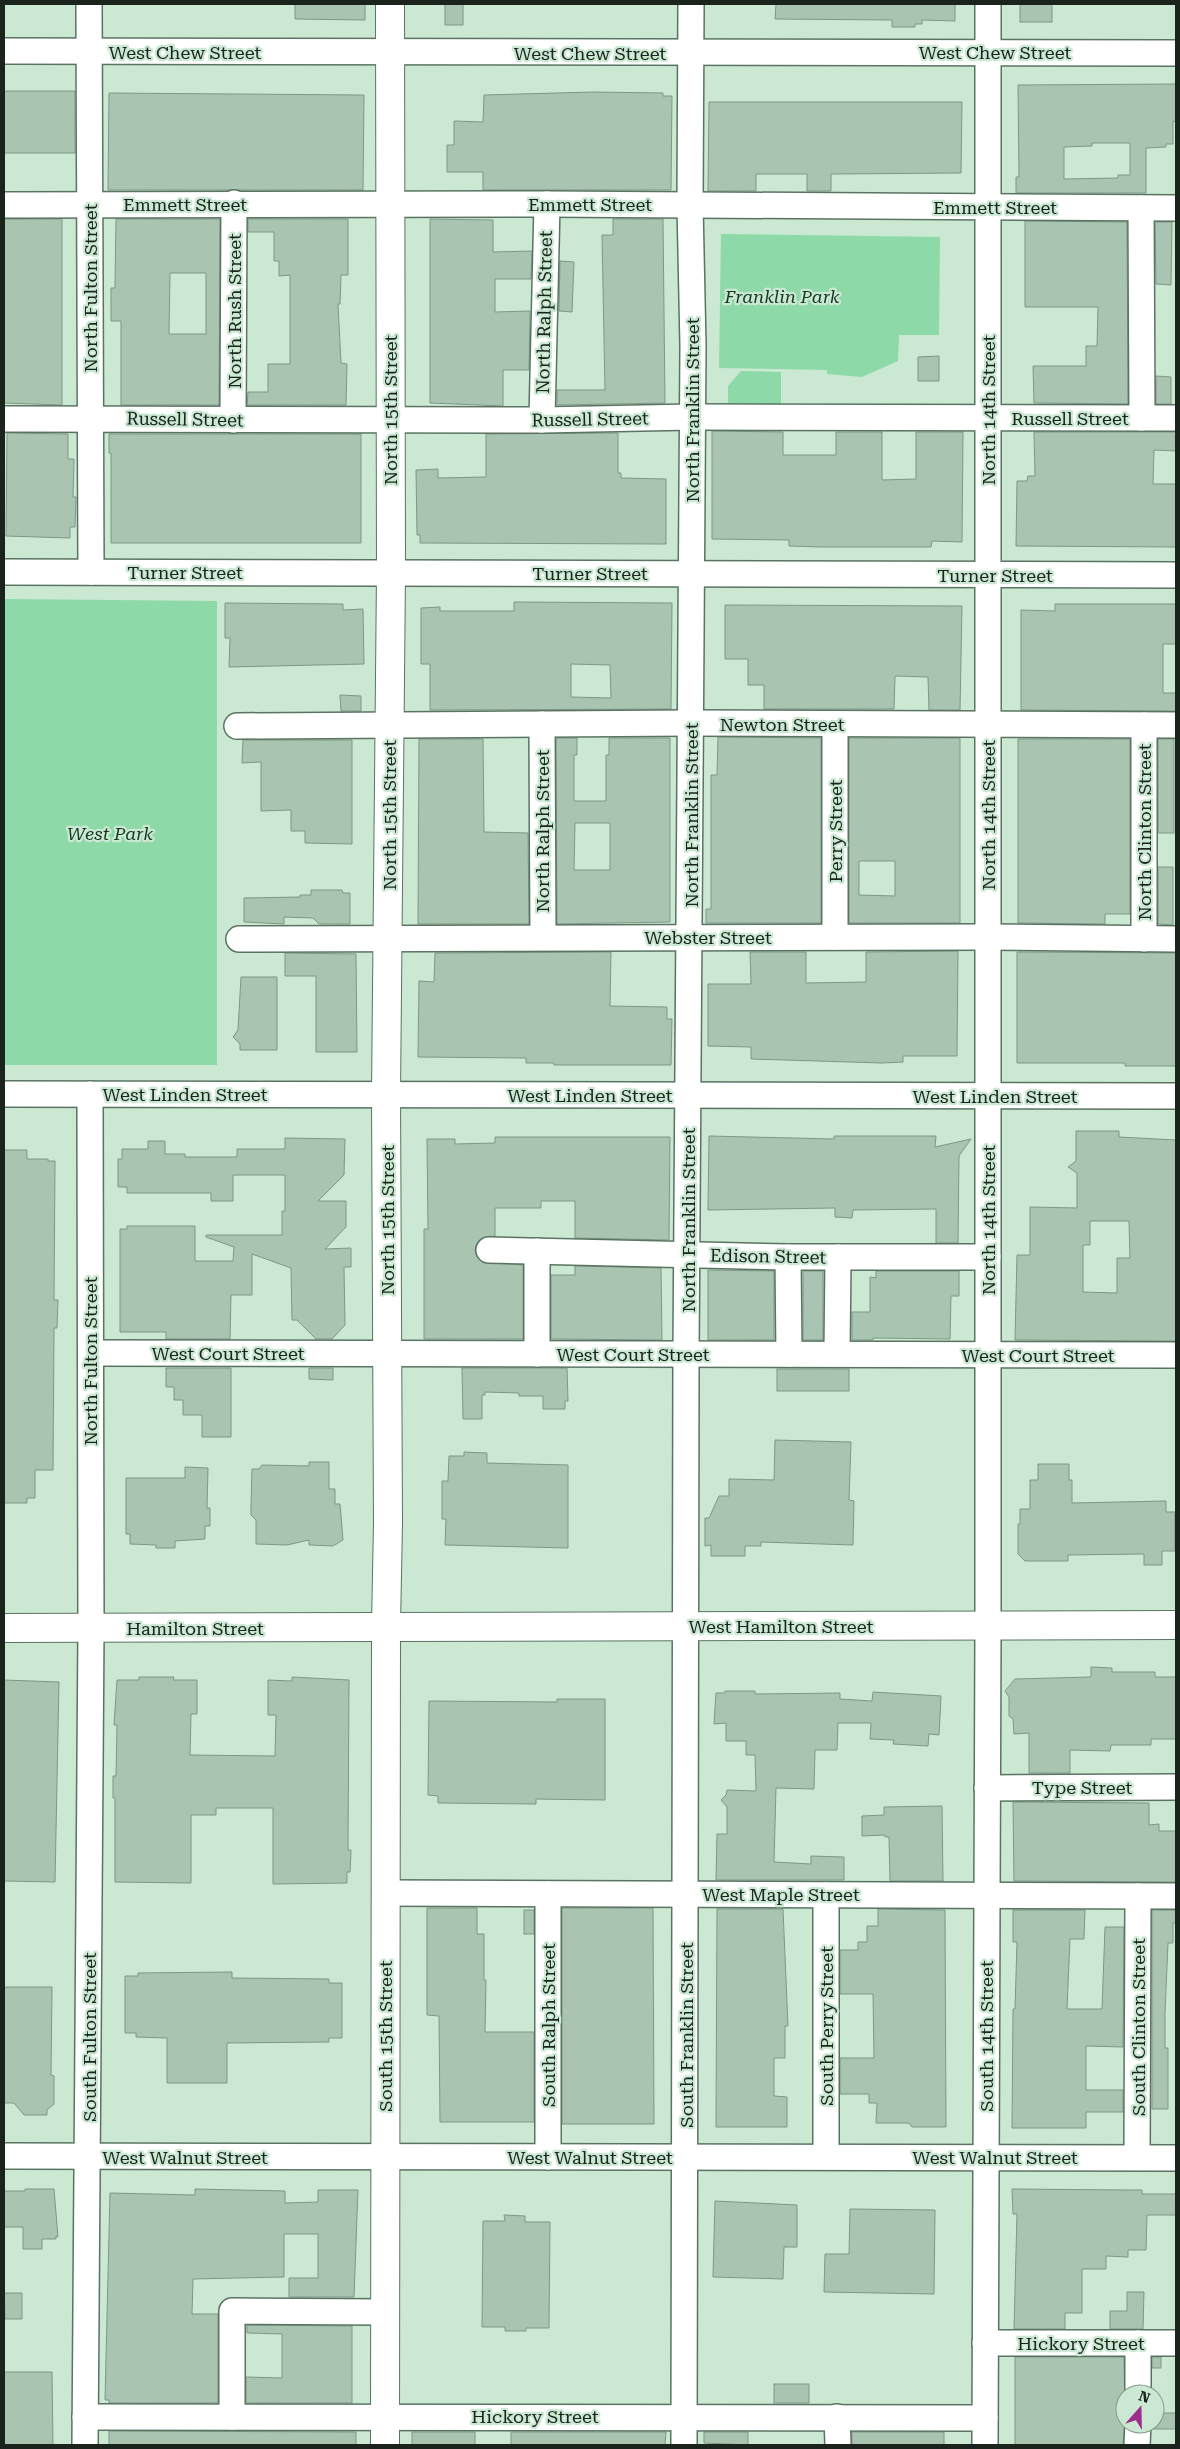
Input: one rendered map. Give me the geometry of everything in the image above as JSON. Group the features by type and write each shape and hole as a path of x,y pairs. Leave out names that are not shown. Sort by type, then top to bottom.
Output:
{"main road":[{"name":"North 15th Street","path":"386,1626 388,1523 386,1095 391,573 390,4"},
{"name":"West Hamilton Street","path":"386,1626 688,1625 988,1627 1176,1625"},
{"name":"Hamilton Street","path":"4,1628 386,1626"},
{"name":"South 15th Street","path":"385,2445 386,1626"}],"street":[{"name":"North Fulton Street","path":"89,4 90,572"},
{"name":"North Franklin Street","path":"688,1625 686,1354 692,574 691,4"},
{"name":"North 14th Street","path":"988,4 988,1627"},
{"name":"West Chew Street","path":"4,51 1176,53"},
{"name":"Emmett Street","path":"4,205 234,203 690,204 988,208 1176,208"},
{"name":"North Rush Street","path":"234,203 234,420"},
{"name":"North Ralph Street","path":"542,420 547,204"},
{"path":"1141,208 1142,418"},
{"name":"Russell Street","path":"4,419 1176,418"},
{"name":"Turner Street","path":"4,572 1176,575"},
{"name":"Newton Street","path":"237,726 691,723 1176,725"},
{"name":"North Ralph Street","path":"542,724 543,937"},
{"name":"Perry Street","path":"835,724 835,937"},
{"name":"North Clinton Street","path":"1144,724 1144,939"},
{"name":"Webster Street","path":"239,939 988,937 1176,939"},
{"name":"West Linden Street","path":"4,1094 1176,1096"},
{"name":"North Fulton Street","path":"90,1094 91,1629"},
{"name":"Edison Street","path":"489,1250 788,1257 988,1257"},
{"path":"537,1251 537,1354"},
{"path":"788,1257 789,1354"},
{"path":"837,1354 838,1257"},
{"name":"West Court Street","path":"91,1353 1176,1355"},
{"name":"South Franklin Street","path":"684,2445 688,1625"},
{"name":"South 14th Street","path":"985,2445 988,1627"},
{"name":"South Fulton Street","path":"85,2445 91,1629"},
{"name":"Type Street","path":"987,1788 1176,1787"},
{"name":"West Maple Street","path":"386,1893 1176,1896"},
{"name":"South Ralph Street","path":"548,1894 548,2157"},
{"name":"South Perry Street","path":"826,1894 826,2156"},
{"name":"South Clinton Street","path":"1137,2158 1138,1896"},
{"name":"West Walnut Street","path":"4,2156 1176,2158"},
{"path":"232,2417 232,2311 385,2312"},
{"name":"Hickory Street","path":"985,2343 1176,2343"},
{"path":"1138,2343 1138,2384"},
{"name":"Hickory Street","path":"86,2417 985,2418"},
{"path":"837,2417 838,2445"}],"green space":[{"name":"Franklin Park","path":"721,234 940,237 939,335 899,335 898,361 862,377 827,374 827,370 719,368"},
{"path":"741,371 781,372 781,405 728,406 728,386"},
{"name":"West Park","path":"4,599 217,601 217,1065 4,1065"}],"building":[{"path":"295,4 365,4 365,20 295,19"},
{"path":"445,4 463,4 463,25 445,25"},
{"path":"776,4 955,4 955,21 922,20 922,24 915,24 915,27 892,27 892,20 775,19"},
{"path":"1020,4 1052,4 1052,22 1020,22"},
{"path":"1176,84 1176,122 1173,121 1173,144 1166,144 1166,147 1146,148 1146,193 1016,193 1016,177 1019,177 1018,85","holes":["1092,143 1130,143 1130,175 1118,175 1118,178 1064,179 1064,147 1092,146"]},
{"path":"4,91 75,91 75,153 4,153"},
{"path":"593,92 663,93 663,96 672,96 671,190 483,190 483,172 447,172 447,145 454,145 454,121 483,122 484,95"},
{"path":"109,93 364,95 363,190 108,190"},
{"path":"709,102 962,102 961,173 831,174 831,191 807,191 807,174 756,174 756,191 708,191"},
{"path":"4,219 62,219 62,405 4,403"},
{"path":"116,219 220,219 219,405 121,405 121,321 111,321 111,288 115,288","holes":["170,273 206,273 206,334 169,334"]},
{"path":"248,219 348,219 348,275 341,275 340,304 338,304 341,363 347,364 346,405 247,405 248,392 268,392 268,364 290,364 290,275 279,276 279,261 274,261 274,232 248,232"},
{"path":"430,219 493,220 493,252 532,251 531,279 495,279 495,312 530,311 529,370 503,370 503,406 430,403"},
{"path":"613,219 663,219 665,403 557,405 557,390 605,390 602,235 613,235"},
{"path":"1025,221 1127,222 1128,404 1034,403 1033,366 1086,366 1086,346 1097,346 1098,307 1025,307"},
{"path":"1155,222 1172,222 1171,285 1156,284"},
{"path":"560,261 574,262 572,312 559,311"},
{"path":"939,356 939,381 918,381 918,357"},
{"path":"1156,376 1171,377 1171,404 1156,404"},
{"path":"712,431 783,432 783,455 836,455 836,432 882,432 882,480 916,479 916,432 963,432 962,542 932,541 931,547 821,547 789,546 789,540 712,539"},
{"path":"1034,432 1176,432 1176,451 1154,450 1153,484 1176,484 1176,547 1016,546 1017,481 1027,481 1028,476 1035,476"},
{"path":"7,433 68,434 68,459 74,459 73,497 76,497 75,527 70,527 70,538 6,536"},
{"path":"618,433 618,473 621,473 621,478 666,479 666,544 420,543 420,535 417,535 416,470 438,469 438,478 486,477 486,434"},
{"path":"109,434 361,434 361,543 111,543 111,453 109,453"},
{"path":"514,602 672,603 671,709 430,710 430,664 421,664 421,608 440,607 440,611 514,611","holes":["571,664 610,665 611,698 571,697"]},
{"path":"225,603 343,604 343,610 363,609 364,664 229,667 230,638 225,638"},
{"path":"1055,604 1176,604 1176,644 1163,644 1163,693 1176,693 1176,711 1021,710 1021,610 1055,611"},
{"path":"725,605 962,606 960,710 929,710 928,677 895,676 894,709 764,709 764,685 748,685 748,659 725,659"},
{"path":"340,695 361,696 361,711 341,711"},
{"path":"718,737 821,738 821,923 706,923 706,909 711,909 711,775 717,775"},
{"path":"556,738 577,738 577,755 574,755 574,801 606,801 606,755 609,755 609,738 670,738 670,922 557,924","holes":["575,823 610,823 610,870 574,870"]},
{"path":"849,738 960,738 960,923 849,923","holes":["859,861 895,861 895,896 859,895"]},
{"path":"419,739 483,739 484,832 528,833 529,924 418,924"},
{"path":"1018,739 1130,739 1130,914 1105,914 1105,924 1018,923"},
{"path":"1158,739 1174,739 1174,833 1158,833"},
{"path":"243,740 352,740 352,844 305,843 305,831 291,831 291,810 261,811 261,762 242,763"},
{"path":"1158,867 1173,867 1173,925 1158,924"},
{"path":"311,890 342,890 343,893 350,893 350,924 319,924 313,918 284,917 284,924 244,922 244,898 300,897 300,895 311,895"},
{"path":"958,951 957,1056 903,1056 903,1062 882,1063 751,1059 751,1047 708,1046 708,984 751,984 750,952 806,952 806,983 866,982 866,952"},
{"path":"611,952 610,1006 667,1007 667,1019 672,1019 671,1065 554,1065 554,1063 526,1063 526,1058 418,1057 419,981 434,982 435,953"},
{"path":"1017,952 1176,953 1176,1066 1125,1066 1125,1063 1017,1063"},
{"path":"285,953 356,954 357,1052 316,1052 316,976 285,976"},
{"path":"241,977 277,977 277,1050 240,1050 240,1044 233,1037 238,1030"},
{"path":"1076,1131 1119,1131 1119,1137 1176,1140 1176,1341 1015,1340 1017,1255 1030,1255 1030,1207 1077,1208 1077,1173 1068,1167 1076,1161","holes":["1090,1221 1129,1221 1130,1258 1117,1258 1117,1293 1083,1292 1083,1245 1090,1245"]},
{"path":"709,1136 834,1139 834,1136 936,1136 935,1147 971,1139 959,1156 958,1243 936,1243 936,1209 853,1210 852,1218 835,1217 835,1208 708,1210"},
{"path":"495,1137 670,1137 669,1240 575,1238 575,1201 541,1201 541,1208 495,1208 495,1236 482,1238 477,1243 475,1250 477,1257 482,1262 523,1265 523,1339 424,1339 424,1229 428,1229 427,1139 455,1139 455,1144 495,1143"},
{"path":"285,1138 345,1139 344,1175 318,1201 346,1201 346,1227 325,1249 351,1248 351,1267 344,1267 345,1325 332,1339 316,1339 297,1320 292,1320 291,1268 252,1254 252,1295 231,1295 230,1339 166,1339 166,1332 120,1332 120,1229 127,1229 127,1226 195,1226 195,1261 233,1261 234,1247 206,1237 206,1235 282,1235 282,1211 285,1211 285,1175 233,1175 233,1201 211,1201 211,1193 127,1193 127,1187 118,1187 118,1159 122,1159 122,1149 148,1149 148,1141 165,1141 165,1154 185,1154 185,1157 237,1157 237,1149 285,1149"},
{"path":"4,1150 27,1150 27,1159 55,1161 54,1300 58,1300 57,1328 54,1328 53,1470 35,1470 35,1498 27,1498 27,1503 4,1503"},
{"path":"575,1266 661,1268 662,1340 551,1339 551,1275 575,1275"},
{"path":"708,1270 774,1271 774,1340 708,1340"},
{"path":"803,1271 823,1271 823,1340 803,1340"},
{"path":"876,1271 959,1271 959,1296 951,1296 950,1339 873,1338 873,1340 852,1340 852,1312 870,1312 870,1277 876,1278"},
{"path":"166,1368 231,1368 231,1437 202,1437 202,1415 183,1415 183,1400 174,1400 174,1387 166,1387"},
{"path":"309,1368 333,1368 333,1380 309,1379"},
{"path":"462,1368 567,1368 568,1401 565,1401 565,1409 543,1409 543,1396 519,1396 519,1393 485,1392 485,1395 482,1395 482,1419 463,1419"},
{"path":"777,1369 849,1369 849,1391 777,1391"},
{"path":"775,1440 851,1442 849,1500 854,1501 853,1545 761,1542 761,1546 745,1546 745,1556 711,1556 711,1545 705,1546 705,1518 709,1518 719,1496 729,1496 729,1479 774,1480"},
{"path":"464,1452 487,1453 487,1463 568,1465 568,1548 445,1545 446,1519 442,1519 442,1481 448,1481 449,1456 464,1456"},
{"path":"309,1462 329,1462 329,1489 335,1489 335,1504 340,1504 343,1540 333,1546 309,1545 309,1540 287,1545 256,1544 256,1520 251,1515 252,1469 259,1469 262,1465 309,1466"},
{"path":"1038,1464 1069,1464 1069,1480 1072,1480 1072,1503 1166,1501 1166,1512 1175,1512 1175,1551 1162,1551 1162,1565 1144,1565 1144,1554 1068,1555 1068,1561 1025,1561 1018,1554 1020,1509 1030,1509 1030,1480 1038,1480"},
{"path":"185,1467 208,1468 207,1508 210,1508 210,1526 205,1526 205,1539 175,1541 175,1548 156,1548 156,1545 130,1544 130,1534 126,1534 126,1478 185,1478"},
{"path":"1091,1667 1112,1668 1112,1672 1155,1672 1155,1677 1176,1677 1176,1739 1151,1739 1151,1745 1111,1745 1110,1751 1070,1750 1070,1773 1029,1773 1029,1733 1014,1734 1013,1719 1009,1716 1009,1697 1005,1691 1015,1679 1091,1677"},
{"path":"139,1677 174,1677 173,1680 197,1680 197,1714 191,1714 190,1755 275,1756 276,1715 268,1715 268,1680 292,1681 292,1677 349,1680 348,1850 351,1850 350,1872 347,1872 347,1883 273,1884 273,1808 216,1808 216,1815 191,1815 191,1883 115,1882 115,1798 113,1798 113,1776 116,1776 117,1725 114,1725 117,1680 139,1680"},
{"path":"4,1680 59,1682 55,1882 4,1881"},
{"path":"725,1691 755,1691 755,1694 840,1693 840,1699 872,1701 873,1692 941,1696 939,1735 929,1734 928,1746 893,1744 894,1740 870,1739 871,1723 838,1723 837,1750 815,1750 814,1789 776,1788 774,1862 811,1864 811,1856 844,1857 844,1880 716,1880 717,1834 727,1834 727,1807 721,1800 726,1795 727,1790 756,1791 755,1755 746,1755 746,1741 726,1741 726,1723 714,1724 716,1693 725,1693"},
{"path":"557,1699 605,1699 605,1800 536,1799 536,1804 438,1803 438,1796 428,1795 429,1701 557,1702"},
{"path":"1013,1802 1149,1803 1149,1825 1159,1824 1159,1831 1176,1831 1176,1882 1014,1881"},
{"path":"942,1806 943,1881 890,1881 889,1837 885,1837 885,1835 862,1836 862,1816 884,1815 884,1807"},
{"path":"427,1908 477,1908 477,1934 484,1934 484,1980 486,1980 485,2032 534,2032 534,2122 440,2122 439,2016 427,2015"},
{"path":"562,1908 653,1908 654,2124 562,2124"},
{"path":"717,1909 783,1909 788,2026 785,2026 785,2058 774,2058 774,2096 787,2097 787,2127 716,2127"},
{"path":"878,1909 945,1910 946,2127 912,2127 909,2123 876,2123 877,2103 869,2103 869,2094 840,2094 840,2058 874,2058 873,1994 840,1994 840,1950 858,1950 858,1942 867,1942 867,1926 878,1926"},
{"path":"524,1910 534,1910 534,1934 524,1934"},
{"path":"1013,1910 1085,1910 1084,1939 1070,1939 1067,2009 1102,2009 1105,1927 1124,1927 1123,2047 1086,2046 1086,2090 1123,2090 1123,2112 1086,2112 1086,2128 1012,2128 1013,2009 1015,2009 1017,1942 1013,1942"},
{"path":"1152,1910 1176,1910 1176,1923 1173,1923 1173,1943 1168,1943 1165,2013 1165,2048 1168,2048 1168,2109 1152,2109"},
{"path":"232,1972 232,1978 329,1979 329,1983 342,1983 342,2038 329,2038 329,2042 227,2043 227,2083 167,2083 167,2038 136,2037 136,2033 125,2033 125,1976 138,1976 138,1973"},
{"path":"4,1987 52,1987 51,2075 54,2076 54,2104 47,2110 47,2115 24,2115 14,2103 4,2103"},
{"path":"25,2189 54,2189 58,2237 56,2236 56,2239 42,2239 42,2249 23,2249 23,2227 4,2227 4,2191 25,2191"},
{"path":"195,2189 285,2191 285,2203 318,2202 318,2190 358,2190 354,2297 289,2297 289,2278 318,2278 318,2234 284,2234 284,2277 193,2279 192,2314 218,2314 218,2403 109,2403 109,2400 105,2400 110,2193 195,2195"},
{"path":"1012,2189 1142,2190 1142,2194 1176,2194 1176,2215 1147,2215 1146,2250 1128,2250 1128,2257 1106,2256 1106,2269 1082,2269 1082,2313 1065,2313 1065,2329 1014,2329 1017,2214 1013,2214"},
{"path":"715,2201 797,2205 797,2247 784,2247 783,2279 713,2277"},
{"path":"850,2209 935,2210 934,2294 824,2292 825,2254 849,2254"},
{"path":"504,2215 525,2216 525,2222 550,2222 549,2328 526,2328 526,2331 505,2331 505,2327 482,2327 483,2221 505,2221"},
{"path":"1127,2292 1144,2292 1143,2329 1110,2329 1110,2311 1127,2311"},
{"path":"4,2293 22,2293 22,2319 5,2319"},
{"path":"247,2325 352,2326 352,2403 246,2403 246,2377 282,2378 282,2334 247,2333"},
{"path":"1015,2357 1124,2357 1124,2384 1115,2384 1115,2434 1124,2434 1123,2445 1015,2445"},
{"path":"1152,2357 1161,2357 1161,2368 1152,2368"},
{"path":"4,2372 52,2372 53,2445 4,2445"},
{"path":"774,2384 809,2384 809,2403 774,2403"},
{"path":"1165,2413 1176,2413 1176,2429 1165,2429"},
{"path":"109,2431 356,2432 356,2445 109,2445"},
{"path":"412,2432 475,2432 475,2445 412,2445"},
{"path":"511,2432 666,2432 665,2445 511,2445"},
{"path":"704,2432 748,2432 748,2445 704,2443"},
{"path":"852,2432 944,2432 944,2445 852,2445"}]}
